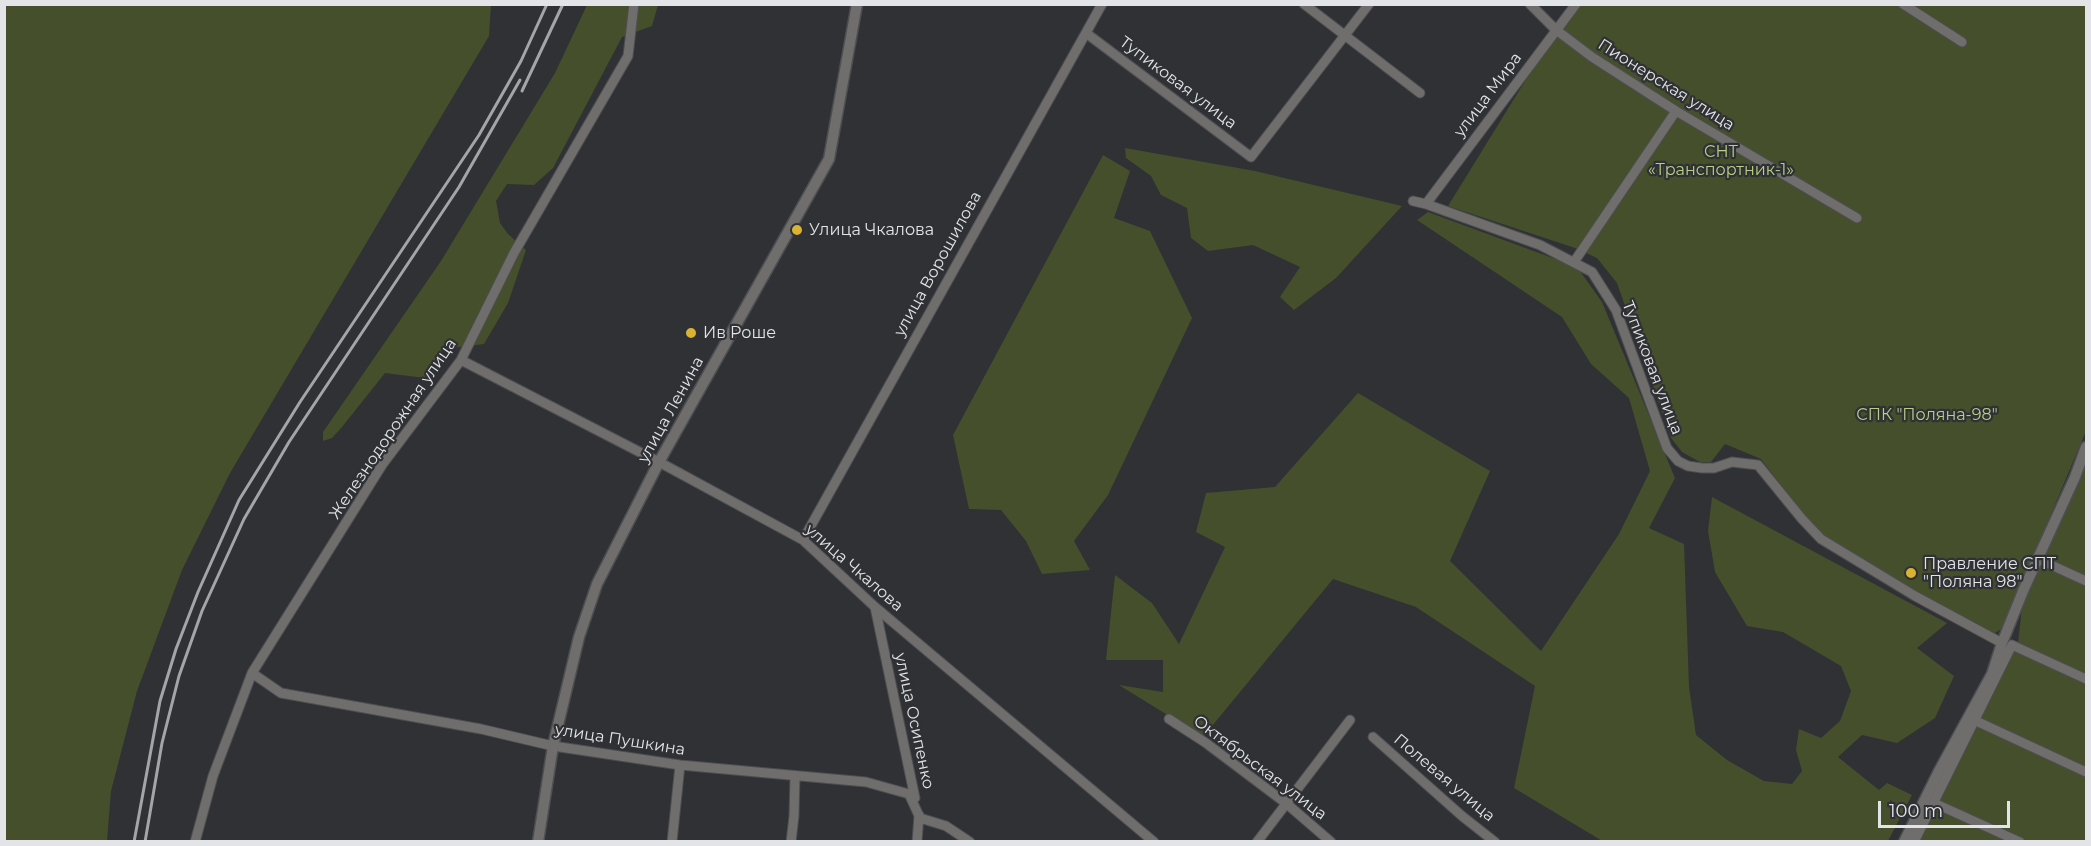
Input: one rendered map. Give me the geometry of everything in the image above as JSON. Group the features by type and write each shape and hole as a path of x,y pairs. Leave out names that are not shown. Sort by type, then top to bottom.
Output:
{"street":[{"name":"Железнодорожная улица","path":"195,842 213,776 252,673 382,465 461,360 514,253 628,56 634,4"},
{"name":"улица Ленина","path":"538,842 553,746 579,637 597,584 659,462 829,159 857,4"},
{"name":"улица Ворошилова","path":"803,540 1102,4"},
{"path":"1304,4 1420,93"},
{"path":"1344,35 1369,4"},
{"name":"Пионерская улица","path":"1530,4 1555,29 1592,57 1676,111 1857,218"},
{"name":"улица Мира","path":"1426,204 1555,29 1576,4"},
{"path":"1903,4 1962,42"},
{"name":"Тупиковая улица","path":"1086,33 1251,157 1344,35"},
{"path":"1574,262 1676,111"},
{"name":"Тупиковая улица","path":"1413,201 1540,245 1592,272 1616,310 1667,448 1678,461 1688,466 1702,468 1714,468 1732,462 1758,465 1821,539 1915,596 2007,644"},
{"name":"улица Чкалова","path":"461,360 659,462 803,540 875,607 1154,842"},
{"path":"1914,842 1974,720 2007,644 2038,559 2086,447"},
{"path":"2038,559 2086,581"},
{"name":"улица Осипенко","path":"875,607 920,818 917,842"},
{"path":"2007,644 2086,679"},
{"path":"1904,842 2007,644"},
{"name":"улица Пушкина","path":"252,673 281,693 481,729 553,746 680,765 858,780 909,794 920,818"},
{"name":"Октябрьская улица","path":"1169,719 1206,743 1287,804 1331,842"},
{"path":"1257,842 1350,720"},
{"path":"1974,720 2086,772"},
{"name":"Полевая улица","path":"1373,737 1462,816 1495,842"},
{"path":"672,842 680,765"},
{"path":"791,842 795,776"},
{"path":"1934,803 2020,842"},
{"path":"920,818 946,826 970,842"}],"green space":[{"path":"5,4 491,5 489,36 230,473 182,570 137,691 111,791 107,841 5,841"},
{"path":"587,5 658,5 652,26 622,37 553,168 534,185 507,184 496,201 500,223 508,234 526,250 508,303 484,344 443,349 425,378 385,373 332,438 323,441 323,432 441,261 555,73"},
{"path":"1578,5 2086,5 2086,431 2003,628 1995,633 1989,632 1830,543 1800,514 1761,459 1725,444 1711,462 1700,462 1682,452 1671,438 1617,283 1597,258 1575,248 1448,206 1554,34"},
{"path":"1125,148 1255,171 1402,206 1336,278 1294,310 1280,297 1300,267 1253,245 1208,251 1191,238 1187,208 1161,195 1151,176 1126,158"},
{"path":"1103,155 1130,171 1114,218 1150,231 1192,318 1108,495 1074,541 1090,570 1042,574 1026,541 1001,510 969,509 953,435"},
{"path":"1428,212 1577,267 1602,302 1675,478 1649,528 1684,544 1689,687 1696,735 1727,760 1764,781 1792,784 1802,771 1796,750 1799,729 1821,738 1840,721 1851,691 1841,666 1783,632 1747,626 1715,572 1708,531 1712,497 1947,623 1917,648 1954,676 1935,718 1897,743 1862,735 1838,757 1879,790 1887,783 1912,795 1888,841 1604,842 1514,788 1535,686 1416,607 1333,579 1203,737 1119,685 1163,692 1163,660 1106,660 1115,575 1152,603 1179,644 1225,547 1196,532 1206,493 1275,487 1358,393 1490,471 1450,561 1541,651 1619,534 1650,471 1629,398 1591,364 1562,317 1417,220"},
{"path":"2086,458 2086,841 1914,842 2018,643 2023,598"}],"railway":[{"path":"134,842 160,701 176,649 198,592 239,500 300,402 479,135 521,61 547,4"},
{"path":"522,91 563,4"},
{"path":"145,842 162,743 179,676 202,611 244,519 289,442 459,187 520,80"}],"place":[{"name":"Улица Чкалова","path":"797,230"},
{"name":"Ив Роше","path":"691,333"},
{"name":"Правление СПТ \"Поляна 98\"","path":"1911,573"}],"park label":[{"name":"СНТ «Транспортник-1»","path":"1721,161"},
{"name":"СПК \"Поляна-98\"","path":"1927,415"}]}
